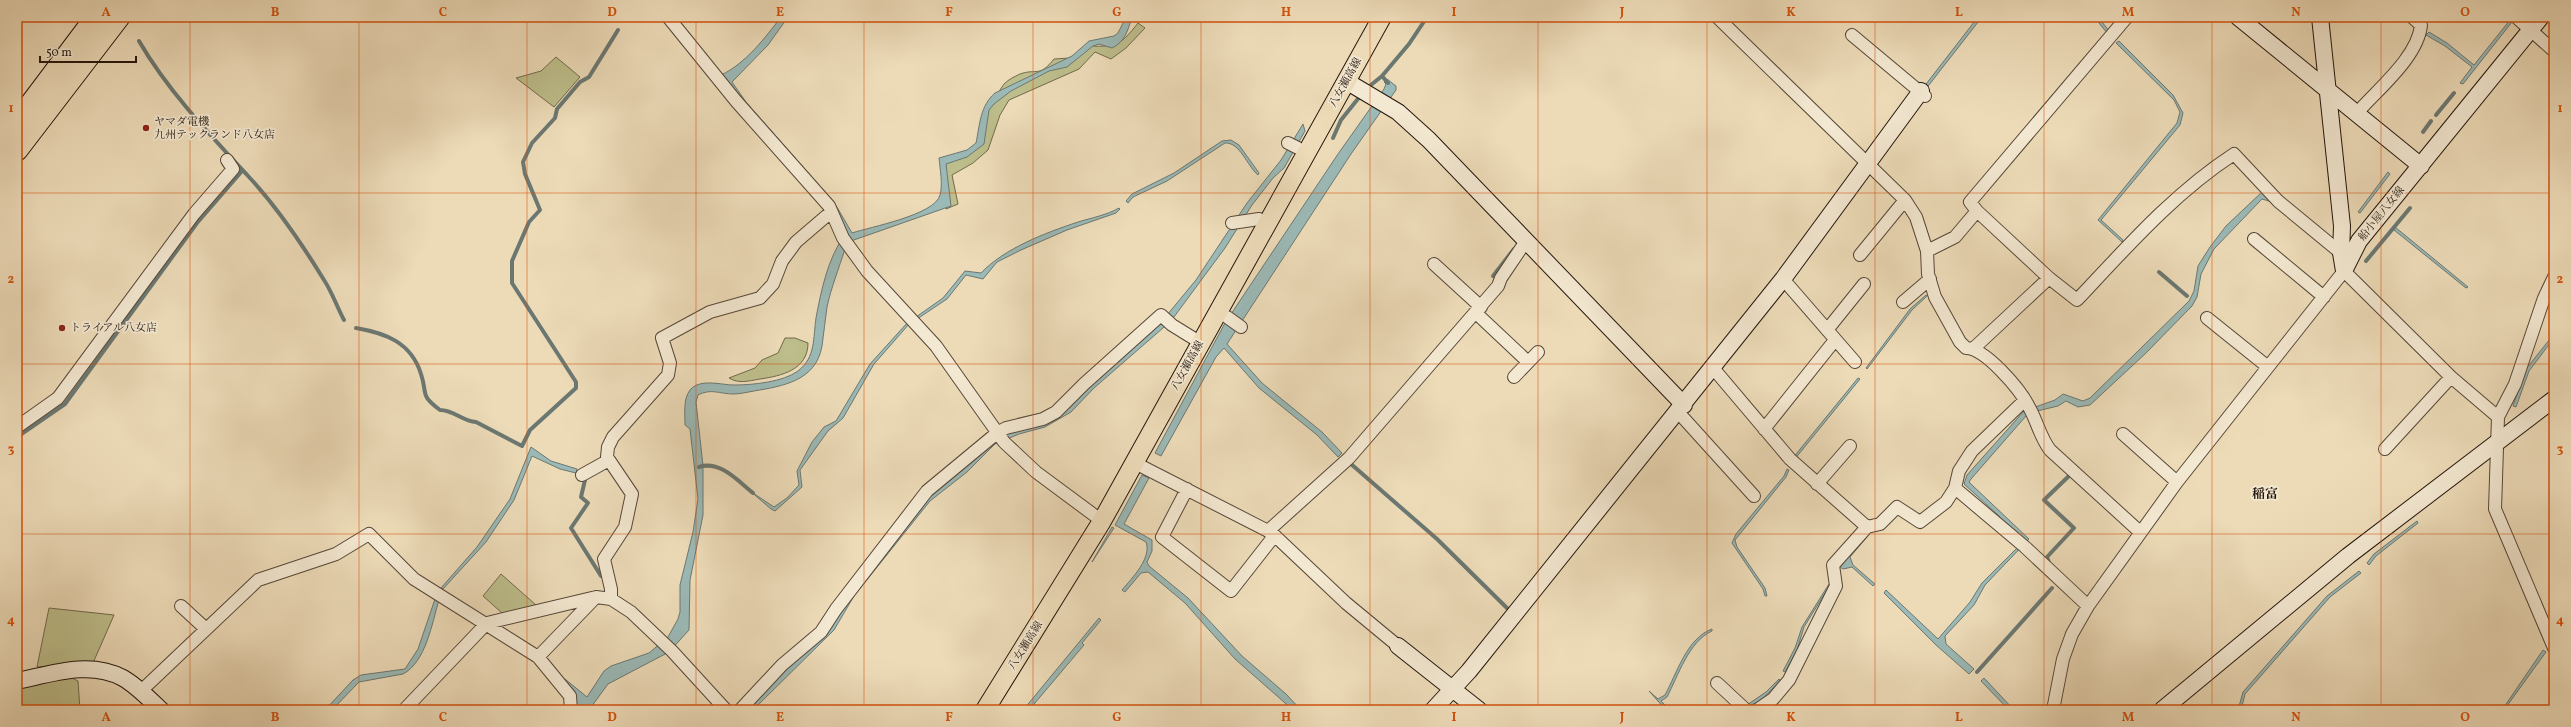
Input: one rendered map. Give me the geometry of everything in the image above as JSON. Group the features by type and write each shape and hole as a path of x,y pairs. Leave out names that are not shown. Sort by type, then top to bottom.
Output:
{"highway":[{"path":"17,122 96,17"},
{"path":"17,150 119,17"}],"main road":[{"name":"八女瀬高線","path":"985,710 1102,521 1352,85 1382,17"}],"street":[{"path":"668,17 736,101 824,200 845,242 898,306 936,346 1000,436 1036,472 1102,521"},
{"path":"1717,17 1794,94 1868,163 1905,200 1916,217 1926,251 1930,279 1936,296 1960,342 1966,348 1974,348 2004,374 2029,406 2042,439 2050,450 2140,532"},
{"path":"2127,17 1970,202 1977,211 2049,278 2077,300 2128,244 2206,173 2234,154 2278,201 2341,252"},
{"path":"2238,17 2329,93 2357,113 2421,166"},
{"name":"船小屋八女線","path":"2320,17 2342,226 2341,252 2344,271"},
{"path":"2357,113 2406,60 2420,39 2421,25 2412,17"},
{"path":"2516,17 2536,23 2554,51"},
{"name":"船小屋八女線","path":"2344,271 2359,241 2536,23"},
{"path":"1433,710 1452,689 1714,368 1783,279 1868,163 1923,93 1852,35"},
{"path":"1352,85 1389,107 1429,140 1526,241 1681,408 1754,496"},
{"path":"17,427 58,398 194,214 233,169 227,160"},
{"path":"1860,255 1905,200"},
{"path":"1926,251 1955,237 1977,211"},
{"path":"611,599 611,589 604,559 625,527 632,494 609,460 608,447 613,437 668,376 670,363 662,338 710,312 760,298 773,284 782,261 796,242 831,212"},
{"path":"1236,222 1259,219"},
{"path":"2254,239 2324,297"},
{"path":"1187,489 1162,537 1231,591 1270,540 1270,532 1349,458 1498,286 1501,278 1526,241"},
{"path":"1434,264 1528,362"},
{"path":"2053,710 2062,658 2072,634 2088,606 2177,482 2344,271 2451,377 2498,417"},
{"path":"2554,277 2544,298 2515,384 2498,417 2495,509 2554,648"},
{"path":"1974,348 2049,278"},
{"path":"1783,279 1854,362"},
{"path":"1903,302 1930,279"},
{"path":"1827,330 1864,284"},
{"path":"740,710 782,665 822,632 836,609 912,507 927,491 1000,436 1006,428 1043,419 1056,412 1084,384 1161,315 1167,321 1194,338"},
{"path":"1227,317 1241,327"},
{"path":"2207,318 2268,367"},
{"path":"1764,429 1836,340"},
{"path":"1514,377 1538,352"},
{"path":"1714,368 1790,459 1867,527"},
{"path":"2385,449 2451,377"},
{"path":"2162,710 2348,556 2554,400"},
{"path":"1757,710 1773,699 1789,680 1836,586 1833,565 1867,527 1880,524 1897,507 1920,522 1946,502 1955,488 1959,471 1972,451 2029,406"},
{"path":"2122,434 2177,482"},
{"path":"1817,484 1850,446"},
{"path":"582,475 609,460"},
{"path":"1135,463 1270,532 1346,603 1479,710"},
{"path":"1955,488 2021,544 2088,606"},
{"path":"141,691 258,580 336,554 369,534 414,579 487,623 538,657 570,696 571,710"},
{"path":"538,657 596,597"},
{"path":"404,710 487,623 596,597 611,599 631,612 663,642 726,710"},
{"path":"181,606 206,630"},
{"path":"17,681 87,669 123,678 141,691 161,710"},
{"path":"1717,683 1745,709"}],"green space":[{"path":"1138,23 1145,28 1126,48 1111,59 1095,52 1079,69 1009,100 1000,115 988,150 973,163 952,175 958,204 946,209 944,161 967,156 981,144 982,117 1004,84 1020,74 1041,71 1045,69 1054,59 1070,58 1089,46 1106,46 1117,43 1127,36"},
{"path":"556,57 580,77 554,107 516,78 541,71"},
{"path":"785,338 795,338 808,343 807,352 803,360 792,370 768,378 744,382 729,378 755,368 762,360 778,353"},
{"path":"501,574 536,605 503,614 483,596"},
{"path":"49,608 114,615 93,663 37,667"},
{"path":"72,678 78,681 80,710 17,710 17,686"}],"water":[{"path":"781,17 788,17 768,45 732,82 746,102 834,202 852,233 886,224 927,209 936,202 940,195 941,176 939,158 967,150 976,143 983,110 990,98 995,93 1072,56 1089,41 1114,36 1118,33 1126,17 1132,17 1123,39 1112,48 1099,44 1093,46 1067,67 1049,71 1011,91 994,104 989,110 984,144 967,157 946,164 951,206 851,241 845,249 827,307 819,358 813,367 805,374 797,380 776,387 736,394 707,392 698,395 696,402 703,466 703,515 690,580 689,630 669,652 608,684 589,710 573,710 562,681 565,679 587,697 604,671 611,666 649,653 668,637 678,619 680,612 680,585 693,532 698,499 690,429 685,425 685,402 690,390 694,386 705,383 734,385 750,384 784,378 792,375 804,366 813,347 816,318 823,286 829,264 844,236 842,229 721,75 730,70 746,57 761,42"},
{"path":"1978,17 1982,17 1925,90 1923,88"},
{"path":"2094,17 2098,17 2110,32 2108,34"},
{"path":"2510,20 2512,22 2463,84 2460,83 2472,67 2445,46 2426,35 2429,32 2447,43 2474,65"},
{"path":"2119,41 2173,95 2183,113 2180,125 2101,220 2123,240 2122,242 2098,220 2177,123 2180,112 2174,100 2116,43"},
{"path":"1387,79 1396,86 1396,90 1351,154 1227,344 1262,383 1322,432 1342,453 1338,457 1317,435 1259,388 1224,348 1216,357 1161,456 1155,453 1225,323 1338,154 1384,89 1386,84 1384,82"},
{"path":"1303,124 1305,131 1284,168 1273,178 1252,205 1225,248 1171,321 1094,388 1071,412 1045,427 1019,434 995,444 967,472 930,501 854,596 834,630 753,710 744,710 799,655 913,511 994,438 1058,415 1167,315 1196,280 1247,203 1281,160"},
{"path":"1231,140 1239,145 1259,173 1258,175 1235,146 1225,143 1167,181 1133,197 1128,203 1126,201 1132,194 1174,173 1222,141"},
{"path":"2388,172 2390,174 2360,213 2358,212"},
{"path":"2263,191 2320,240 2318,242 2269,201 2262,199 2214,249 2201,274 2197,297 2192,306 2145,354 2090,405 2078,407 2066,401 2058,406 2029,413 2030,417 2026,416 1969,482 2029,539 1985,585 1974,605 1945,636 1946,644 1974,669 1969,674 1936,645 1884,593 1886,590 1938,639 1970,602 1982,583 2017,548 2019,537 1998,515 1964,484 1967,475 2024,411 2055,400 2063,394 2083,401 2090,398 2189,301 2194,291 2198,266 2210,247 2226,226"},
{"path":"1119,208 1120,209 1116,213 1067,230 997,262 983,279 966,275 947,299 917,319 916,317 943,298 965,271 981,273 1002,256 1026,242 1052,231"},
{"path":"2395,227 2468,287 2466,288 2394,230"},
{"path":"1926,295 1927,296 1912,310 1867,369 1866,368 1910,309"},
{"path":"908,322 910,323 874,364 843,418 828,431 800,470 802,487 775,511 771,509 750,491 774,507 787,498 799,485 797,471 812,442 824,427 836,421 870,364"},
{"path":"2554,334 2554,338 2529,371 2516,407 2513,406 2526,369"},
{"path":"1858,378 1860,379 1794,460 1792,459"},
{"path":"531,447 551,461 577,469 576,473 560,469 532,456 514,500 486,542 443,589 441,588 477,547 510,499"},
{"path":"1787,469 1789,470 1786,477 1735,540 1737,547 1765,588 1767,596 1765,596 1763,589 1732,543 1736,534 1784,476"},
{"path":"1142,475 1149,478 1124,524 1152,540 1152,551 1147,562 1149,566 1188,598 1242,656 1286,694 1301,710 1293,710 1235,659 1185,603 1148,572 1141,573 1125,592 1122,590 1140,568 1144,561 1147,548 1146,542 1115,525"},
{"path":"2417,521 2418,523 2376,556 2369,565 2367,563 2374,554"},
{"path":"1112,527 1114,528 1092,562"},
{"path":"1865,535 1867,537 1850,557 1853,565 1875,584 1873,586 1852,567 1843,569 1840,567"},
{"path":"2359,571 2361,573 2330,597 2245,694 2241,710 2238,710 2243,692 2327,596"},
{"path":"1829,584 1830,585 1804,627 1797,650 1785,672 1783,671 1795,648 1802,627"},
{"path":"435,599 439,600 431,630 423,651 411,668 403,674 359,682 332,710 325,710 353,680 361,675 405,669 418,649"},
{"path":"1099,618 1101,620 1082,643 1084,645 1029,710 1025,710 1024,709"},
{"path":"1712,629 1712,631 1704,636 1691,651 1667,697 1661,701 1670,710 1666,710 1649,691 1658,699 1665,695 1689,648 1703,634"},
{"path":"2543,650 2546,652 2504,710 2502,710"},
{"path":"1984,678 2014,710 2009,710 1981,681"},
{"path":"1779,679 1780,680 1770,692 1756,703 1747,705 1766,692"},
{"path":"218,707 239,710 205,710"}],"waterway":[{"path":"1366,89 1382,76 1409,44 1427,17"},
{"path":"356,328 387,336 404,347 417,363 423,381 425,394 429,401 440,410 445,410 466,420 476,422 522,446 530,430 576,388 576,382 512,283 512,261 529,222 540,210 525,174 523,162 532,143 555,118 557,109 580,82 589,77 618,30"},
{"path":"139,41 176,95 260,189 280,214 327,285 344,320"},
{"path":"1382,76 1388,83"},
{"path":"2436,115 2454,93"},
{"path":"1333,138 1341,120 1361,95"},
{"path":"2423,132 2431,121"},
{"path":"17,437 65,404 197,223 242,171"},
{"path":"2366,261 2410,208"},
{"path":"1493,276 1514,249"},
{"path":"2159,272 2187,296"},
{"path":"1351,464 1437,539 1511,612"},
{"path":"699,467 714,466 721,469 753,493"},
{"path":"2049,563 2047,557 2074,528 2044,500 2071,474 2069,472"},
{"path":"585,480 581,497 588,503 571,528 601,576"},
{"path":"1977,672 2052,588"}],"place":[{"name":"ヤマダ電機 九州テックランド八女店","path":"146,128"},
{"name":"トライアル八女店","path":"62,328"}],"district":[{"name":"稲富","path":"2265,495"}]}
